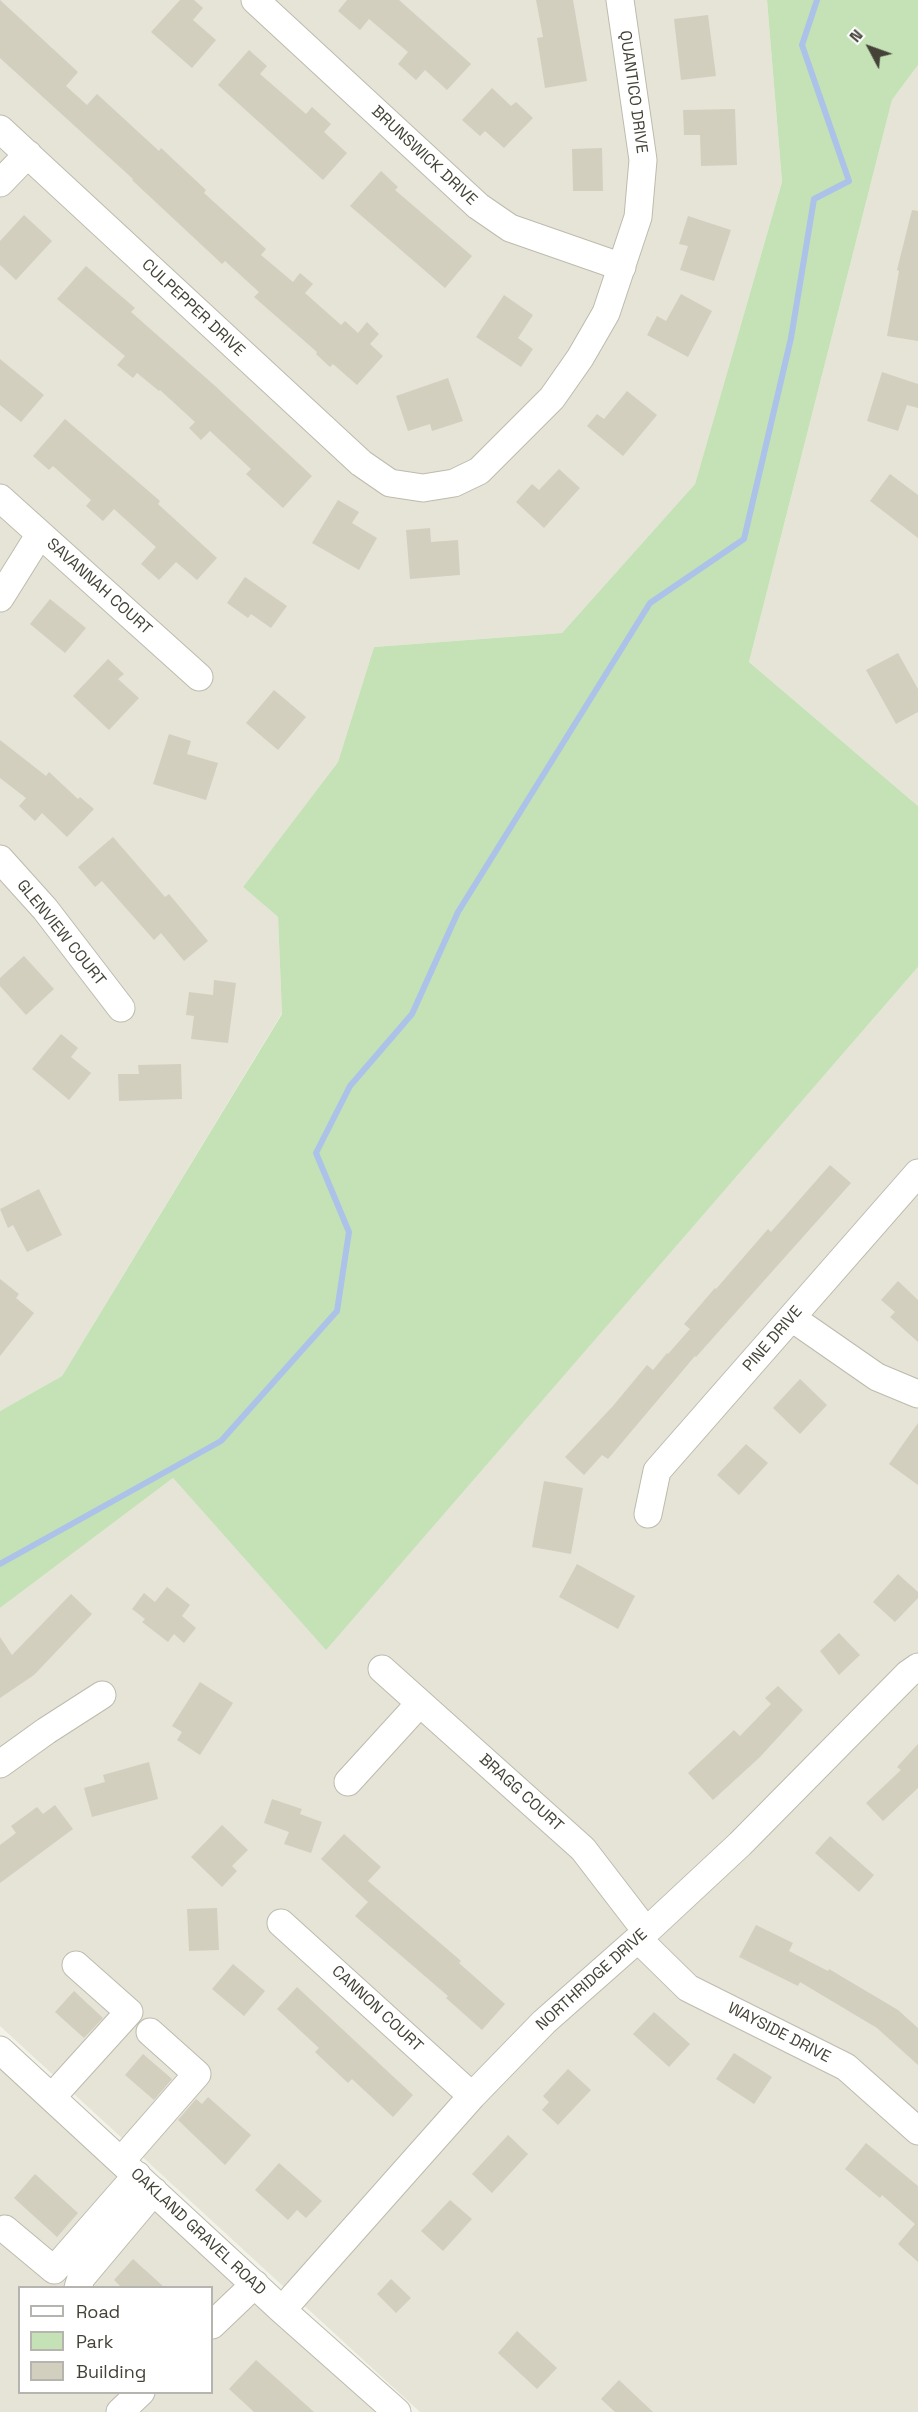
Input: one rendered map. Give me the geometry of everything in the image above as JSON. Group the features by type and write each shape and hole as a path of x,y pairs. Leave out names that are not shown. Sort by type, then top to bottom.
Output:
{"street":[{"name":"BRUNSWICK DRIVE","path":"255,0 478,206 510,228 622,267"},
{"name":"QUANTICO DRIVE","path":"390,483 423,488 454,483 479,471 552,398 575,366 606,313 638,217 643,160 620,0"},
{"name":"CULPEPPER DRIVE","path":"0,129 361,463 390,483"},
{"path":"0,183 28,154"},
{"name":"SAVANNAH COURT","path":"0,498 198,677"},
{"path":"0,598 40,534"},
{"name":"GLENVIEW COURT","path":"0,859 45,909 121,1008"},
{"name":"PINE DRIVE","path":"648,1514 657,1471 918,1173"},
{"path":"792,1318 876,1377 918,1394"},
{"name":"NORTHRIDGE DRIVE","path":"282,2310 472,2096 544,2022 740,1844 908,1674 918,1667"},
{"name":"BRAGG COURT","path":"382,1669 582,1849 642,1935"},
{"path":"0,1764 102,1695"},
{"path":"348,1782 420,1703"},
{"name":"CANNON COURT","path":"281,1923 472,2096"},
{"name":"WAYSIDE DRIVE","path":"642,1935 688,1988 846,2067 918,2130"},
{"path":"52,2097 129,2012 76,1965"},
{"path":"79,2286 137,2176 197,2074 150,2032"},
{"name":"OAKLAND GRAVEL ROAD","path":"0,2050 282,2310 397,2412"},
{"path":"6,2229 54,2270 137,2176"},
{"path":"213,2324 255,2284"},
{"path":"120,2412 139,2394"}],"shaded area":[{"path":"0,0 767,0 782,182 695,484 562,633 374,647 338,762 243,887 278,917 282,1013 62,1376 0,1411"},
{"path":"918,65 918,806 749,662 892,100"},
{"path":"918,967 918,2412 420,2412 0,2026 0,1608 173,1478 326,1649"},
{"path":"0,2065 380,2412 0,2412"}],"green space":[{"path":"767,0 918,0 918,65 892,100 749,662 918,806 918,967 326,1650 173,1478 0,1608 0,1411 62,1376 282,1014 278,917 243,887 338,762 374,647 562,633 695,484 782,182"}],"building":[{"path":"0,0 78,72 66,86 87,105 97,94 159,151 161,148 206,190 204,193 266,249 261,255 293,282 300,273 313,284 305,293 341,325 345,321 358,333 367,322 379,334 370,344 383,356 357,385 333,364 330,367 316,354 317,352 254,297 259,292 225,261 222,264 0,58"},
{"path":"180,0 194,0 203,8 193,20 216,40 192,68 151,32"},
{"path":"347,0 399,0 471,64 447,90 425,70 416,80 398,64 408,52 369,19 360,30 338,11"},
{"path":"536,0 573,0 587,81 545,88 537,38 543,37"},
{"path":"708,15 716,76 681,80 674,19"},
{"path":"249,50 267,66 260,74 306,114 312,107 331,124 324,132 347,153 323,180 218,85"},
{"path":"492,88 511,106 516,102 533,118 504,148 485,131 480,136 462,120"},
{"path":"735,109 737,165 701,166 700,135 684,135 683,110"},
{"path":"602,148 603,191 573,191 572,149"},
{"path":"381,171 398,187 395,190 472,256 445,288 350,206"},
{"path":"912,210 918,211 918,341 887,336 899,271 897,270"},
{"path":"24,215 52,241 16,280 0,265 0,241"},
{"path":"688,216 731,230 714,281 680,270 688,246 679,244"},
{"path":"86,266 135,308 131,312 312,476 283,508 246,474 251,469 210,431 201,440 189,428 195,422 160,390 137,373 133,378 117,365 125,356 57,299"},
{"path":"681,294 712,311 688,357 647,335 657,316 666,321"},
{"path":"504,295 533,315 518,338 533,349 521,367 476,337"},
{"path":"0,359 44,395 21,422 0,405"},
{"path":"882,372 918,384 918,408 907,405 898,431 867,421"},
{"path":"448,378 463,421 432,431 430,424 408,431 396,396"},
{"path":"627,391 657,415 623,456 587,426 597,414 604,419"},
{"path":"65,419 160,501 158,504 217,558 197,580 176,562 159,580 141,564 156,547 114,509 103,521 86,506 91,500 53,466 49,470 33,456"},
{"path":"559,469 580,488 544,528 516,502 532,484 539,490"},
{"path":"890,474 918,495 918,538 870,501"},
{"path":"338,500 359,512 352,523 377,538 359,570 312,543"},
{"path":"430,528 431,542 458,540 460,575 410,579 406,530"},
{"path":"245,577 287,606 271,628 251,614 248,618 227,603"},
{"path":"50,599 86,628 65,653 30,624"},
{"path":"898,653 918,689 918,712 896,724 866,670"},
{"path":"108,659 124,674 118,679 139,698 109,730 73,696"},
{"path":"274,690 306,717 278,750 246,723"},
{"path":"169,734 191,741 187,754 218,763 206,800 153,784"},
{"path":"0,740 46,776 49,772 78,799 80,797 94,809 67,837 42,813 35,821 19,806 26,798 0,778"},
{"path":"113,837 165,897 169,894 208,941 184,961 161,933 154,940 102,881 95,887 78,867"},
{"path":"24,956 54,989 26,1015 0,986 0,978"},
{"path":"214,980 236,983 228,1043 191,1039 194,1016 186,1015 189,992 213,995"},
{"path":"61,1034 78,1048 71,1057 91,1073 69,1100 32,1069"},
{"path":"181,1064 182,1099 119,1101 118,1074 139,1074 138,1065"},
{"path":"830,1165 851,1183 695,1356 608,1459 602,1455 584,1475 565,1457 613,1406 647,1365 653,1370 668,1354 690,1329 684,1324 768,1229 771,1232"},
{"path":"39,1189 62,1235 27,1252 13,1225 8,1228 0,1209"},
{"path":"0,1279 19,1294 16,1298 34,1313 0,1356"},
{"path":"898,1281 918,1300 918,1342 890,1317 895,1312 881,1300"},
{"path":"800,1379 827,1405 800,1434 773,1408"},
{"path":"918,1423 918,1485 889,1464"},
{"path":"746,1444 768,1463 739,1495 717,1475"},
{"path":"544,1481 583,1488 571,1554 532,1547"},
{"path":"577,1564 635,1596 618,1629 559,1597"},
{"path":"898,1574 918,1592 918,1598 895,1622 873,1602"},
{"path":"167,1587 190,1605 182,1616 196,1628 184,1643 174,1634 168,1642 142,1622 145,1619 132,1609 144,1593 155,1602"},
{"path":"71,1594 92,1614 34,1675 0,1698 0,1637 12,1655"},
{"path":"839,1633 860,1655 839,1675 820,1651"},
{"path":"200,1682 233,1703 200,1755 177,1740 182,1732 172,1726"},
{"path":"778,1686 803,1710 760,1757 713,1800 688,1773 734,1730 740,1736 771,1704 765,1698"},
{"path":"918,1744 918,1788 883,1821 866,1803 901,1770 897,1767"},
{"path":"149,1762 158,1799 92,1817 84,1788 105,1782 103,1775"},
{"path":"272,1799 302,1809 300,1814 322,1822 311,1853 284,1844 289,1832 264,1823"},
{"path":"55,1805 73,1829 0,1883 0,1845 16,1833 11,1826 37,1807 43,1814"},
{"path":"222,1825 248,1850 232,1866 237,1871 222,1887 191,1857"},
{"path":"344,1834 381,1867 368,1881 461,1961 459,1963 505,2004 482,2030 446,1998 448,1996 355,1916 368,1902 321,1859"},
{"path":"830,1836 874,1875 859,1892 815,1853"},
{"path":"217,1908 219,1950 189,1951 187,1909"},
{"path":"756,1925 793,1943 789,1951 828,1971 829,1969 898,2010 918,2028 918,2065 877,2028 800,1982 798,1986 739,1957"},
{"path":"233,1964 265,1991 244,2016 212,1989"},
{"path":"297,1987 413,2095 393,2117 352,2079 348,2083 315,2052 319,2048 277,2009"},
{"path":"74,1991 103,2018 84,2038 55,2012"},
{"path":"654,2012 690,2044 669,2067 633,2034"},
{"path":"734,2053 772,2077 754,2104 716,2079"},
{"path":"143,2054 172,2079 154,2100 125,2075"},
{"path":"568,2069 591,2090 558,2125 542,2110 549,2102 543,2096"},
{"path":"208,2097 251,2135 225,2165 178,2120 196,2099 202,2104"},
{"path":"508,2135 528,2154 492,2193 472,2174"},
{"path":"866,2143 918,2186 918,2262 898,2244 915,2224 882,2195 880,2198 845,2169"},
{"path":"279,2163 322,2201 306,2218 297,2210 288,2220 255,2190"},
{"path":"35,2174 78,2213 57,2237 14,2198"},
{"path":"450,2200 472,2219 443,2251 421,2231"},
{"path":"133,2259 163,2286 120,2286 114,2280"},
{"path":"391,2279 411,2298 396,2313 377,2294"},
{"path":"517,2331 557,2368 537,2389 498,2353"},
{"path":"256,2360 314,2412 254,2412 229,2389"},
{"path":"619,2380 653,2412 615,2412 601,2399"}],"waterway":[{"path":"0,1564 221,1441 337,1311 349,1232 316,1153 350,1086 412,1014 458,912 650,603 744,539 791,338 814,199 849,181 802,45 817,0"}]}
